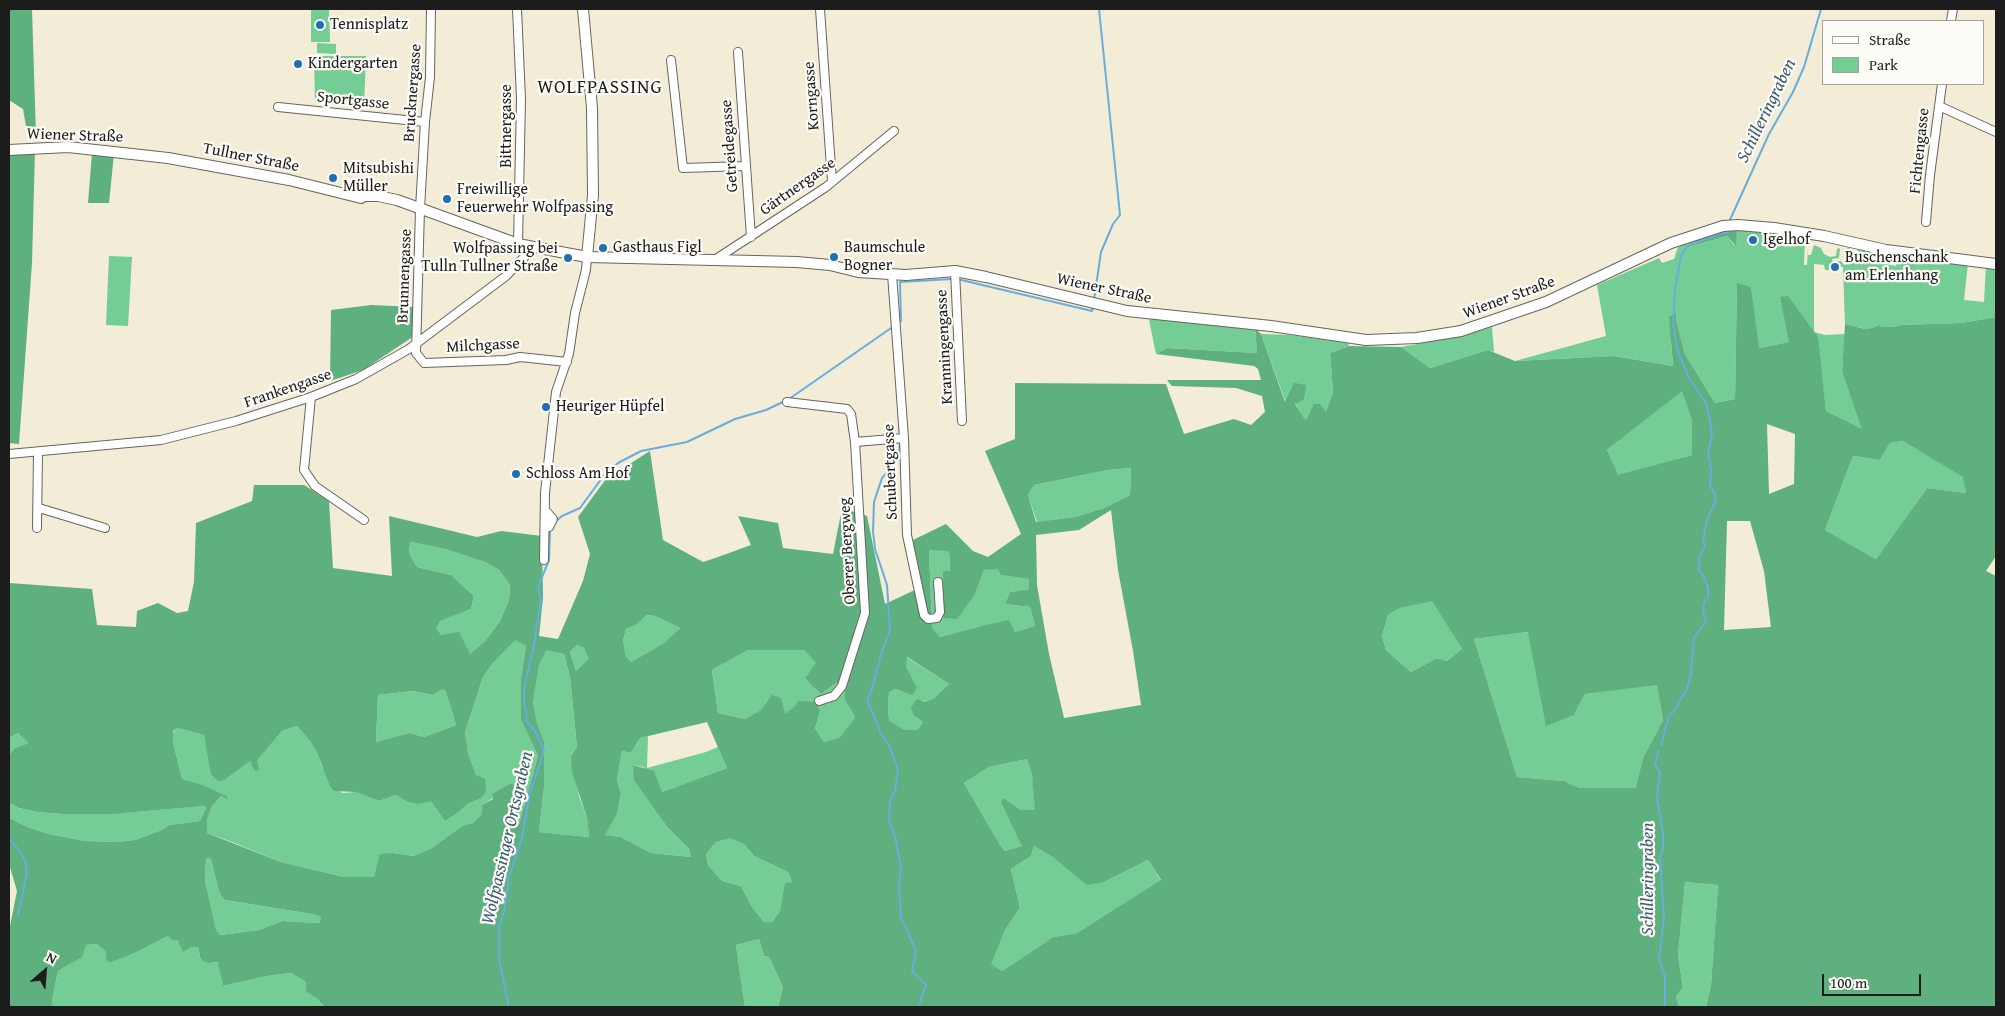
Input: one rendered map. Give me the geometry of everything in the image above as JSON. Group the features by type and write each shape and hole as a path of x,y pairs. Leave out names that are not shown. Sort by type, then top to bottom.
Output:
{"main road":[{"path":"583,9 592,108 592,195 587,257"},
{"name":"Wiener Straße","path":"9,150 68,147 139,154"},
{"name":"Tullner Straße","path":"139,154 239,170 393,206 420,209 518,244 587,257"},
{"name":"Wiener Straße","path":"587,257 797,262 830,265 858,272 986,277 1094,304 1144,314 1271,326 1358,340 1409,338 1461,332 1546,302 1671,243 1723,226 1738,225 1807,233 1907,253 1996,264"}],"street":[{"name":"Brucknergasse","path":"420,209 425,122 430,77 431,9"},
{"name":"Bittnergasse","path":"516,9 521,108 518,244"},
{"name":"Korngasse","path":"820,9 832,182"},
{"name":"Getreidegasse","path":"738,52 751,237"},
{"path":"671,60 682,168 745,166"},
{"name":"Fichtengasse","path":"1926,222 1942,85"},
{"path":"1939,106 1996,132"},
{"name":"Sportgasse","path":"278,107 425,122"},
{"name":"Gärtnergasse","path":"713,261 832,182 894,131"},
{"name":"Brunnengasse","path":"417,344 420,209"},
{"name":"Frankengasse","path":"9,454 161,440 236,421 311,397 356,379 417,344 506,276 533,248"},
{"path":"544,560 547,477 556,392 566,362 587,257"},
{"name":"Schubertgasse","path":"892,274 897,329 907,535 924,615 928,620 937,618 940,612 938,582"},
{"name":"Kranningengasse","path":"955,276 962,421"},
{"name":"Milchgasse","path":"417,344 416,353 424,363 506,360 520,357 566,362"},
{"path":"311,397 304,470 315,486 364,520"},
{"name":"Oberer Bergweg","path":"787,402 847,409 851,414 855,442 865,614 842,686 834,696 819,701"},
{"path":"855,442 901,438"},
{"path":"37,528 38,452"},
{"path":"38,508 105,528"}],"green space":[{"path":"9,9 32,9 36,136 28,137 23,109 9,100"},
{"name":"Tennisplatz","path":"311,9 329,9 330,42 311,42"},
{"path":"317,43 336,44 336,54 317,53"},
{"path":"314,56 366,56 364,106 315,102"},
{"path":"35,150 32,263 19,444 9,443 9,153"},
{"path":"92,153 114,154 109,203 88,203"},
{"path":"1737,230 1788,235 1796,239 1805,240 1804,265 1807,265 1808,248 1808,255 1811,255 1814,245 1821,248 1824,254 1830,257 1836,256 1837,249 1840,248 1839,258 1832,259 1833,262 1841,261 1844,265 1846,264 1847,248 1850,248 1856,259 1862,257 1857,249 1882,254 1881,263 1896,266 1898,257 1968,263 1964,300 1984,302 1986,265 1996,266 1996,317 1961,323 1901,325 1894,327 1879,325 1865,329 1845,324 1843,267 1838,267 1838,264 1829,264 1829,270 1825,270 1824,265 1814,264 1814,332 1825,335 1845,334 1842,372 1863,430 1826,411 1817,337 1780,297 1790,342 1758,348 1751,288 1737,284 1735,399 1715,403 1685,354 1676,320 1676,313 1671,343 1673,366 1614,356 1515,361 1606,336 1597,285 1659,258 1662,263 1674,259 1678,247 1696,237 1697,245 1727,236 1735,246"},
{"path":"1737,230 1736,246 1727,236 1696,245 1696,237 1716,231"},
{"path":"109,256 132,257 128,326 106,325"},
{"path":"1737,283 1751,287 1759,348 1789,342 1780,297 1788,296 1818,337 1826,411 1862,429 1842,372 1845,324 1865,329 1879,325 1894,327 1901,325 1961,323 1996,317 1996,556 1986,571 1996,576 1996,1007 1706,1007 1711,985 1718,885 1685,882 1678,956 1683,987 1676,997 1679,1007 778,1007 783,987 769,957 764,956 759,939 736,945 745,1007 325,1007 306,992 306,982 291,973 267,976 223,986 218,962 204,962 200,957 198,947 189,948 183,952 178,941 172,940 168,936 137,952 111,962 106,960 106,952 97,944 86,945 82,957 58,971 52,1001 53,1007 9,1007 9,931 17,891 9,864 9,818 49,834 85,841 115,842 135,840 170,825 200,821 206,808 204,806 112,814 62,814 37,812 19,808 9,803 9,755 15,748 29,743 18,733 9,738 9,583 92,589 97,625 136,627 137,611 158,603 177,613 188,611 194,582 196,523 252,501 254,485 304,485 329,501 333,568 392,576 389,516 477,537 501,531 542,536 543,598 539,636 558,639 583,581 590,554 578,517 606,479 650,451 663,540 703,562 751,545 738,516 778,523 783,548 833,554 842,508 867,516 885,604 919,588 913,540 946,524 973,551 988,557 1021,534 985,451 1015,439 1015,383 1166,384 1184,434 1234,419 1251,425 1265,412 1262,396 1236,388 1172,386 1167,380 1261,380 1258,369 1254,366 1156,354 1167,348 1257,353 1255,328 1261,334 1285,402 1294,383 1306,385 1304,399 1295,404 1306,421 1314,404 1320,404 1326,412 1333,392 1330,353 1349,346 1401,347 1430,368 1488,350 1515,361 1614,356 1673,366 1669,317 1676,313 1676,320 1685,354 1715,403 1735,399","holes":["1682,391 1692,421 1692,455 1618,475 1607,450","1767,424 1795,434 1794,484 1769,494","1903,441 1963,477 1966,493 1927,488 1876,559 1825,530 1853,456 1880,460 1890,443","1131,468 1130,495 1104,508 1075,517 1036,522 1028,495 1034,485 1108,470","1111,510 1118,570 1141,705 1064,718 1049,654 1037,585 1036,535 1079,530","1727,521 1750,521 1764,571 1771,627 1724,630","411,542 445,549 485,562 499,570 510,585 509,600 500,621 485,641 470,654 459,632 441,635 436,628 440,621 471,609 474,596 451,575 417,567 410,555 409,548","929,550 949,551 950,571 943,571 944,618 957,619 975,594 984,570 998,569 1001,575 1029,579 1029,589 1010,592 1005,604 1030,607 1035,626 1015,632 1009,620 940,637 932,628","1432,601 1462,649 1447,661 1437,658 1411,672 1386,650 1382,636 1388,615 1400,608","647,615 655,616 680,628 664,643 631,662 626,656 623,641 626,629 636,625","1528,632 1546,726 1574,715 1585,694 1657,685 1663,720 1643,758 1636,788 1580,788 1564,781 1517,777 1474,639","515,640 526,646 521,678 521,720 538,756 519,824 510,825 516,787 511,783 492,794 493,799 482,805 481,815 473,823 463,826 432,848 413,856 393,853 380,854 374,877 344,877 281,862 207,833 207,820 211,808 221,796 227,799 228,797 205,786 182,779 173,742 173,731 178,728 204,735 211,774 218,781 224,780 250,761 255,771 259,770 257,761 282,731 297,726 310,741 317,753 330,786 334,791 355,792 379,801 396,795 406,801 418,804 431,801 445,821 469,803 480,799 486,792 485,779 476,775 468,753 465,732 483,677 493,663","577,645 584,648 589,659 576,671 570,652","546,650 564,654 570,677 577,747 571,756 572,772 587,818 589,837 539,832 544,787 544,741 537,723 533,703 539,665","748,650 804,650 816,663 805,678 821,694 836,683 845,687 845,700 855,717 840,737 824,742 815,728 820,712 816,702 798,701 785,714 781,698 772,695 762,709 745,719 718,713 712,670","907,657 949,684 934,698 924,702 918,699 915,701 911,708 914,716 923,722 917,730 905,730 889,720 889,693 895,689 912,695 917,688 906,667","443,689 446,692 456,725 424,737 409,733 376,742 378,695 413,691 433,695","707,722 727,768 662,792 654,771 633,765 634,780 668,828 689,849 691,857 651,853 621,837 605,835 617,814 621,794 617,780 622,751 631,753 640,738","1027,759 1032,775 1035,810 1021,810 1004,798 1001,802 1022,846 1005,851 964,783 989,767","730,838 744,844 754,856 788,872 792,882 785,883 780,911 772,922 764,922 752,907 741,886 722,881 708,865 706,854 716,842","1034,846 1054,858 1087,885 1104,882 1148,860 1161,880 1077,933 1053,937 1002,971 991,964 1005,930 1020,908 1011,869 1031,856","206,858 211,859 218,888 225,900 321,917 319,923 282,921 259,930 220,935 216,930 205,881"]},
{"path":"371,305 414,307 414,336 363,370 330,381 331,310"},
{"path":"1156,318 1255,328 1257,353 1167,348 1156,354 1149,320"},
{"path":"1492,327 1494,352 1488,350 1430,368 1401,347 1461,336"},
{"path":"1261,334 1290,335 1348,343 1349,346 1330,353 1333,392 1326,412 1306,422 1295,403 1286,403"},
{"path":"1682,390 1692,421 1692,455 1618,476 1607,450"},
{"path":"1903,441 1964,477 1966,493 1927,488 1876,559 1825,530 1853,456 1880,460 1890,443"},
{"path":"1131,468 1130,495 1104,508 1075,517 1037,522 1028,495 1034,485 1108,470"},
{"path":"411,542 445,549 485,562 499,570 510,585 509,600 500,621 485,641 470,654 441,635 435,628 439,621 471,609 474,596 451,575 417,567 410,555 409,548"},
{"path":"929,550 949,550 950,571 943,571 975,594 984,570 998,568 1002,575 1030,579 1029,589 1010,592 1005,604 1030,607 1035,626 1015,632 981,626 940,637 932,629"},
{"path":"1432,600 1462,649 1447,661 1437,658 1411,672 1386,650 1382,636 1388,615 1400,608"},
{"path":"647,615 655,616 680,628 664,643 631,662 626,656 623,641 626,629 636,625"},
{"path":"1528,632 1574,715 1585,694 1657,684 1663,720 1643,758 1637,788 1580,788 1564,781 1517,777 1474,639"},
{"path":"515,639 526,646 521,678 521,720 538,756 519,824 510,825 511,783 493,794 493,798 482,805 481,815 473,823 463,827 432,848 413,856 393,853 374,877 344,877 281,862 207,833 207,820 211,808 221,796 182,779 173,742 173,732 178,728 204,735 208,753 238,769 251,760 257,761 282,731 297,726 310,741 322,767 342,793 355,792 379,801 396,795 406,801 431,800 445,821 469,803 480,799 476,775 468,753 465,732 483,677"},
{"path":"577,645 584,648 590,659 576,671 570,652"},
{"path":"545,649 564,654 570,677 577,747 571,756 579,796 587,818 589,837 539,832 544,787 544,741 537,723 533,703 539,664"},
{"path":"748,650 804,650 817,663 805,678 812,686 821,694 836,683 845,687 845,700 855,717 840,737 824,742 815,728 820,712 795,706 785,715 762,709 745,719 718,713 712,670"},
{"path":"906,657 949,684 934,698 923,702 914,716 923,722 917,730 905,730 889,720 889,693 895,689 903,692"},
{"path":"443,689 446,692 456,725 424,737 409,733 376,742 378,695 413,691 433,695"},
{"path":"18,733 30,743 15,748 9,755 9,738"},
{"path":"648,736 647,768 718,747 727,768 662,792 643,767 634,765 653,806 668,828 689,849 691,857 651,853 621,837 604,835 617,814 621,794 617,780 622,751 631,753 640,738"},
{"path":"1027,759 1032,775 1036,810 1021,810 1004,798 1022,846 1005,851 964,783 989,767"},
{"path":"9,803 19,808 37,812 62,814 134,812 204,806 206,808 200,821 170,825 135,840 115,842 85,841 30,828 9,818"},
{"path":"730,837 744,844 754,856 788,872 792,882 782,902 780,911 772,922 764,922 752,907 741,886 722,881 708,865 706,854 716,842"},
{"path":"1034,846 1054,858 1104,882 1148,860 1161,881 1077,933 1053,937 1002,971 990,964 1005,930 1020,908 1011,869 1031,856"},
{"path":"206,858 211,859 218,888 225,900 312,914 321,917 319,923 282,921 259,930 220,935 216,931 205,881"},
{"path":"1685,882 1718,885 1711,985 1706,1007 1679,1007 1676,997 1683,987 1678,956"},
{"path":"168,936 189,948 198,947 200,957 210,963 219,962 223,986 267,976 291,973 306,982 306,992 325,1007 53,1007 52,1001 58,971 70,964 86,945 97,944 106,952 111,961 137,952"},
{"path":"759,939 764,956 769,957 783,987 778,1007 745,1007 736,945"}],"waterway":[{"path":"1094,300 1101,252 1113,224 1120,215 1099,9"},
{"name":"Schilleringraben","path":"1729,222 1769,134 1793,92 1804,67 1821,9"},
{"name":"Schilleringraben","path":"1661,745 1669,716 1676,709 1686,692 1691,674 1694,637 1706,622 1703,611 1704,602 1708,597 1708,588 1703,575 1699,571 1699,558 1705,546 1703,541 1707,520 1715,502 1715,495 1710,485 1711,470 1708,453 1712,434 1707,405 1689,378 1677,349 1673,323 1675,289 1681,256 1686,247 1718,234 1729,232"},
{"name":"Wolfpassinger Ortsgraben","path":"898,323 901,321 900,282 952,279"},
{"path":"957,279 1092,311 1093,307"},
{"name":"Wolfpassinger Ortsgraben","path":"789,399 894,326"},
{"name":"Wolfpassinger Ortsgraben","path":"555,522 562,516 580,508 605,474 618,463 641,451 687,442 735,419 766,410 785,401"},
{"path":"899,421 900,436"},
{"path":"900,441 899,455 895,464 882,478 874,502 873,531 875,549 887,585 890,630 867,701 880,733 889,745 898,770 895,790 890,802 889,821 895,836 901,867 899,887 901,917 916,951 912,971 926,985 918,1007"},
{"name":"Wolfpassinger Ortsgraben","path":"509,1007 499,959 499,926 504,912 509,877 522,838 529,796 544,751 535,731 526,721 527,712 524,704 524,689 541,601 538,587 549,560 550,530"},
{"name":"Schilleringraben","path":"1658,752 1655,764 1660,772 1657,797 1663,833 1663,848 1660,858 1664,918 1659,959 1665,977 1665,1007"},
{"path":"9,838 25,860 27,873 18,915"}],"place":[{"name":"Tennisplatz","path":"320,25"},
{"name":"Kindergarten","path":"298,64"},
{"name":"Mitsubishi Müller","path":"333,178"},
{"name":"Freiwillige Feuerwehr Wolfpassing","path":"447,199"},
{"name":"Igelhof","path":"1753,240"},
{"name":"Gasthaus Figl","path":"603,248"},
{"name":"Baumschule Bogner","path":"834,257"},
{"name":"Wolfpassing bei Tulln Tullner Straße","path":"568,258"},
{"name":"Buschenschank am Erlenhang","path":"1835,267"},
{"name":"Heuriger Hüpfel","path":"546,407"},
{"name":"Schloss Am Hof","path":"516,474"}],"district":[{"name":"WOLFPASSING","path":"600,88"}]}
